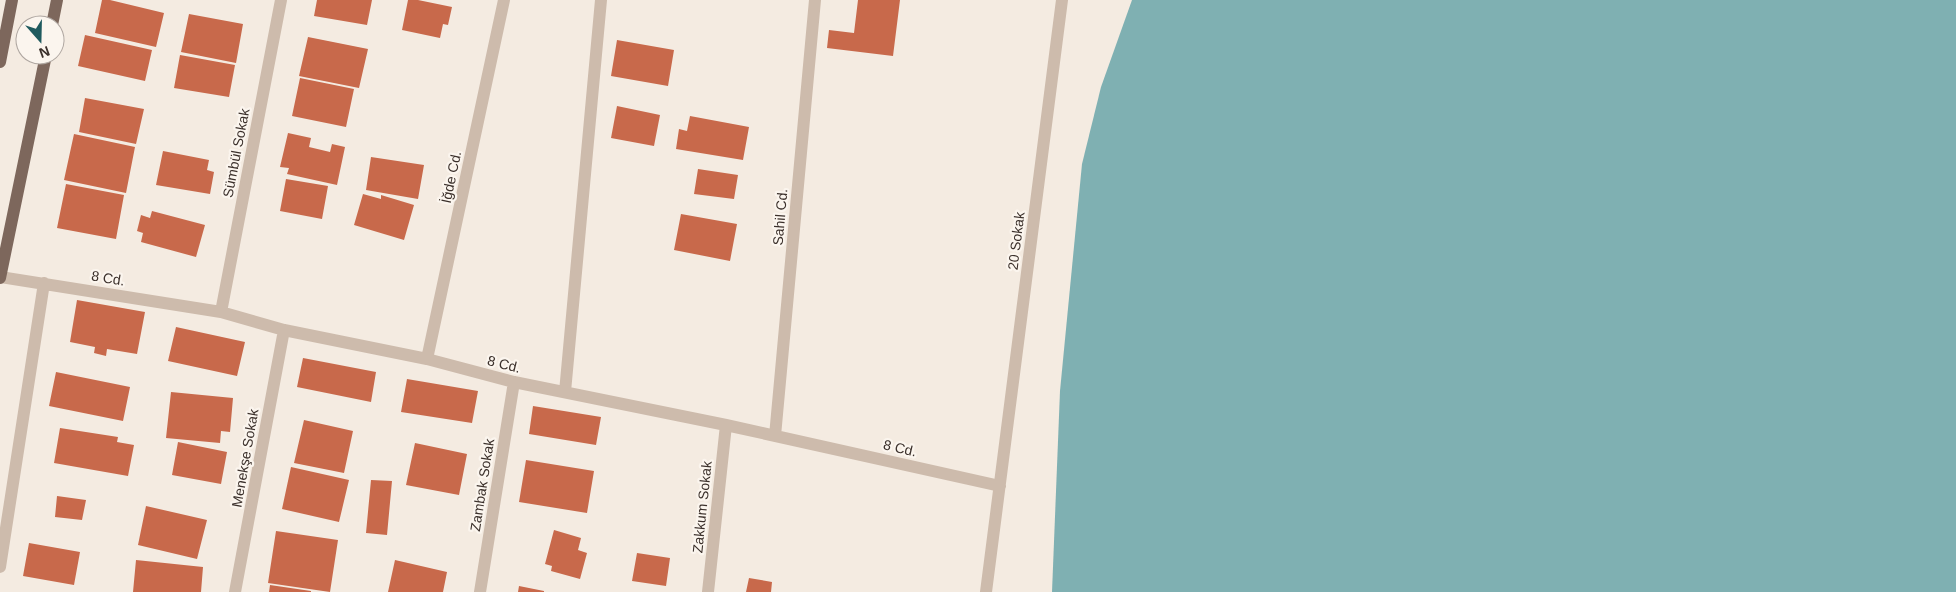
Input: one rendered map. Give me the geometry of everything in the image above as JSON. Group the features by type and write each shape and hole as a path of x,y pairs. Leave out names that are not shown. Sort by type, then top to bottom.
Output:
{"main road":[{"path":"0,62 12,0"},
{"path":"54,15 58,0"},
{"path":"0,277 44,65"}],"street":[{"name":"Sümbül Sokak","path":"221,312 281,0"},
{"name":"İğde Cd.","path":"427,359 504,0"},
{"path":"565,392 601,0"},
{"name":"Sahil Cd.","path":"775,436 815,0"},
{"name":"20 Sokak","path":"1000,486 1062,0"},
{"name":"8 Cd.","path":"0,277 221,312 284,330 427,359 514,382 726,425 1000,486"},
{"path":"0,567 44,283"},
{"name":"Menekşe Sokak","path":"235,592 284,330"},
{"name":"Zambak Sokak","path":"480,592 514,382"},
{"name":"Zakkum Sokak","path":"708,592 726,425"},
{"path":"986,592 1000,486"}],"water":[{"path":"1132,0 1956,0 1956,592 1052,592 1060,391 1082,164 1101,87"}],"building":[{"path":"102,0 110,0 164,13 156,47 95,33"},
{"path":"317,0 372,0 367,25 314,16"},
{"path":"408,0 418,0 452,7 448,25 443,24 440,38 402,30"},
{"path":"858,0 900,0 893,56 827,48 829,30 854,33"},
{"path":"189,14 243,24 236,63 181,52"},
{"path":"85,35 152,50 145,81 78,66"},
{"path":"308,37 368,49 359,88 299,76"},
{"path":"617,40 674,50 668,86 611,76"},
{"path":"180,55 235,65 229,97 174,88"},
{"path":"300,78 354,89 346,127 292,116"},
{"path":"85,98 144,109 136,144 79,132"},
{"path":"617,106 660,115 654,146 611,138"},
{"path":"690,116 749,127 743,160 676,149 679,129 687,131"},
{"path":"288,133 311,138 309,147 330,152 332,144 345,147 337,185 287,174 289,168 280,167"},
{"path":"74,134 135,147 126,193 64,180"},
{"path":"163,151 209,160 207,170 214,172 210,194 156,185"},
{"path":"371,157 424,165 418,199 366,190"},
{"path":"698,169 738,175 734,199 694,194"},
{"path":"286,179 328,186 322,219 280,211"},
{"path":"66,184 124,195 116,239 57,228"},
{"path":"363,194 381,199 381,195 414,205 404,240 354,225"},
{"path":"152,211 205,225 196,257 141,242 143,233 137,231 141,215 150,218"},
{"path":"681,214 737,224 730,261 674,250"},
{"path":"77,300 145,312 137,354 107,349 106,356 94,353 95,347 70,342"},
{"path":"176,327 245,342 237,376 168,361"},
{"path":"303,358 376,372 371,402 297,387"},
{"path":"56,372 130,387 123,421 49,406"},
{"path":"407,379 478,391 472,423 401,412"},
{"path":"171,392 233,398 230,432 221,431 220,443 166,438"},
{"path":"533,406 601,417 596,445 529,434"},
{"path":"304,420 353,431 344,473 294,463"},
{"path":"60,428 118,437 117,442 134,445 128,476 54,463"},
{"path":"178,442 227,452 221,484 172,475"},
{"path":"415,443 467,454 459,495 406,485"},
{"path":"526,460 594,471 587,513 519,502"},
{"path":"291,467 349,480 339,522 282,509"},
{"path":"371,480 392,481 387,535 366,533"},
{"path":"57,496 86,500 82,520 55,517"},
{"path":"146,506 207,520 197,559 138,545"},
{"path":"554,530 581,538 578,550 587,553 580,579 551,571 552,566 545,564"},
{"path":"276,531 338,540 330,592 268,583"},
{"path":"29,543 80,552 74,585 23,576"},
{"path":"637,553 670,558 666,586 632,581"},
{"path":"136,560 203,567 201,592 133,592"},
{"path":"395,560 447,572 443,592 388,592"},
{"path":"749,578 772,582 771,592 746,592"},
{"path":"270,585 311,591 311,592 269,592"},
{"path":"519,586 544,591 544,592 518,592"}]}
